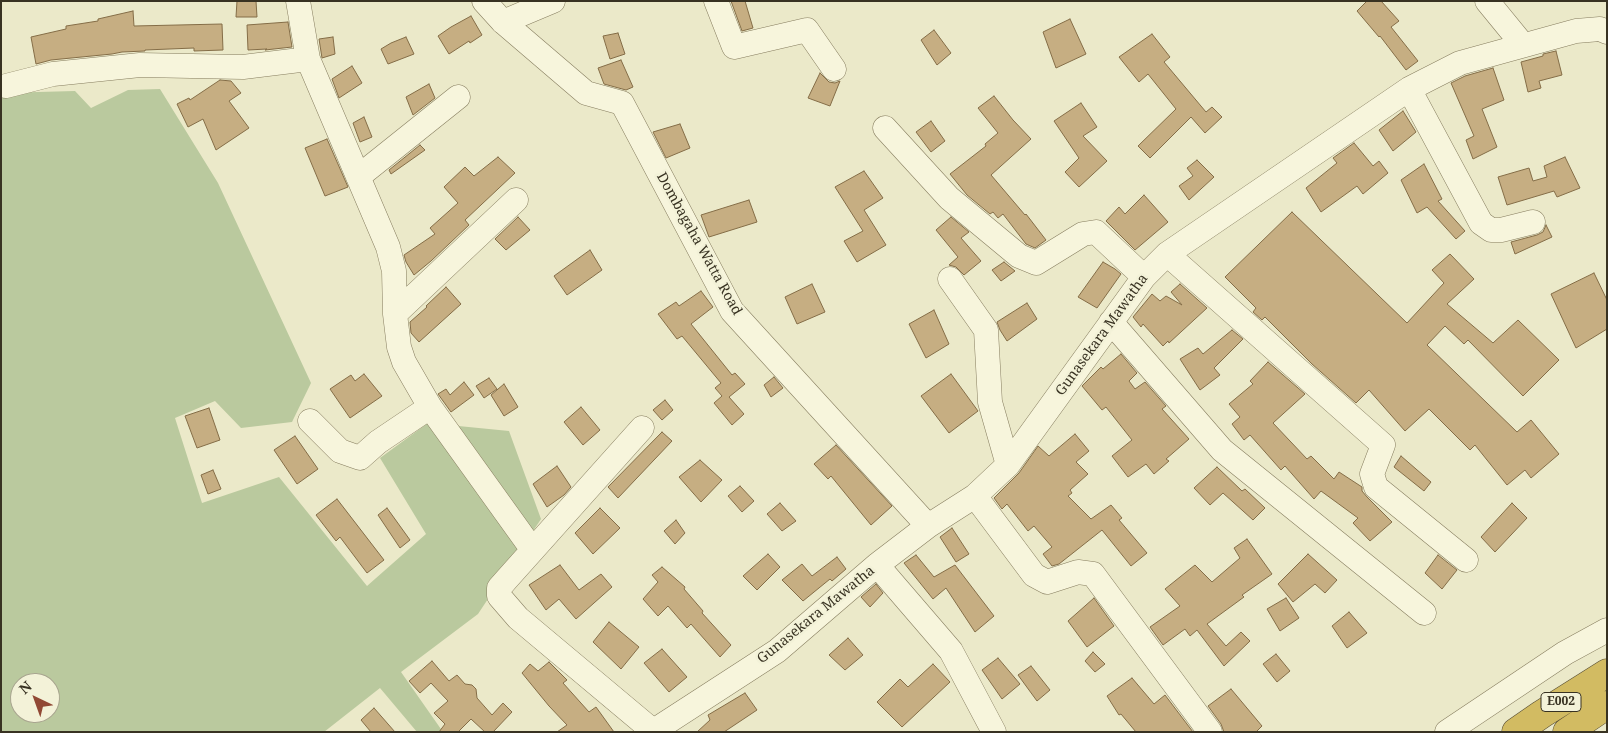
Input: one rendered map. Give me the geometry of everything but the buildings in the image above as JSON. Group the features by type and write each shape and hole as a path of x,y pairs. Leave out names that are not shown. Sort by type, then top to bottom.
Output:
{"highway":[{"name":"E002","path":"1516,732 1607,673"},
{"name":"E002","path":"1566,732 1607,705"}],"street":[{"path":"298,1 308,60 388,247 394,270 395,314 399,347 404,362 430,407 532,549"},
{"name":"Dombagaha Watta Road","path":"484,1 503,22 586,93 622,103 732,311 928,526"},
{"path":"503,22 553,1"},
{"path":"716,1 734,48 807,30 834,70"},
{"path":"1487,1 1523,45"},
{"name":"Gunasekara Mawatha","path":"653,731 778,650 878,565 928,526 975,496 1008,465 1144,277 1167,254 1409,89 1460,63 1576,30 1600,28 1607,32"},
{"path":"6,86 53,74 140,65 243,67 308,60"},
{"path":"1409,89 1482,223 1491,230 1501,230 1533,222"},
{"path":"358,176 458,96"},
{"path":"885,128 949,198 1019,256 1036,263 1083,234 1096,232 1144,277"},
{"path":"395,314 516,200"},
{"path":"1167,254 1383,445 1372,474 1376,486 1466,560"},
{"path":"950,279 986,330 990,402 1008,465"},
{"path":"1111,322 1222,450 1424,613"},
{"path":"310,421 340,451 360,458 378,442 430,407"},
{"path":"642,428 532,549 499,588 499,596 518,618 653,731"},
{"path":"975,496 1034,575 1047,582 1078,572 1093,574 1210,732"},
{"path":"878,565 950,651 994,732"},
{"path":"1447,732 1565,653 1607,630"}],"green space":[{"path":"160,89 218,183 311,383 292,422 241,428 215,401 175,418 202,503 279,477 367,586 426,534 380,458 428,423 509,431 541,519 478,614 401,672 443,732 417,732 380,688 324,732 1,732 1,93 75,91 91,108 128,90"}]}
